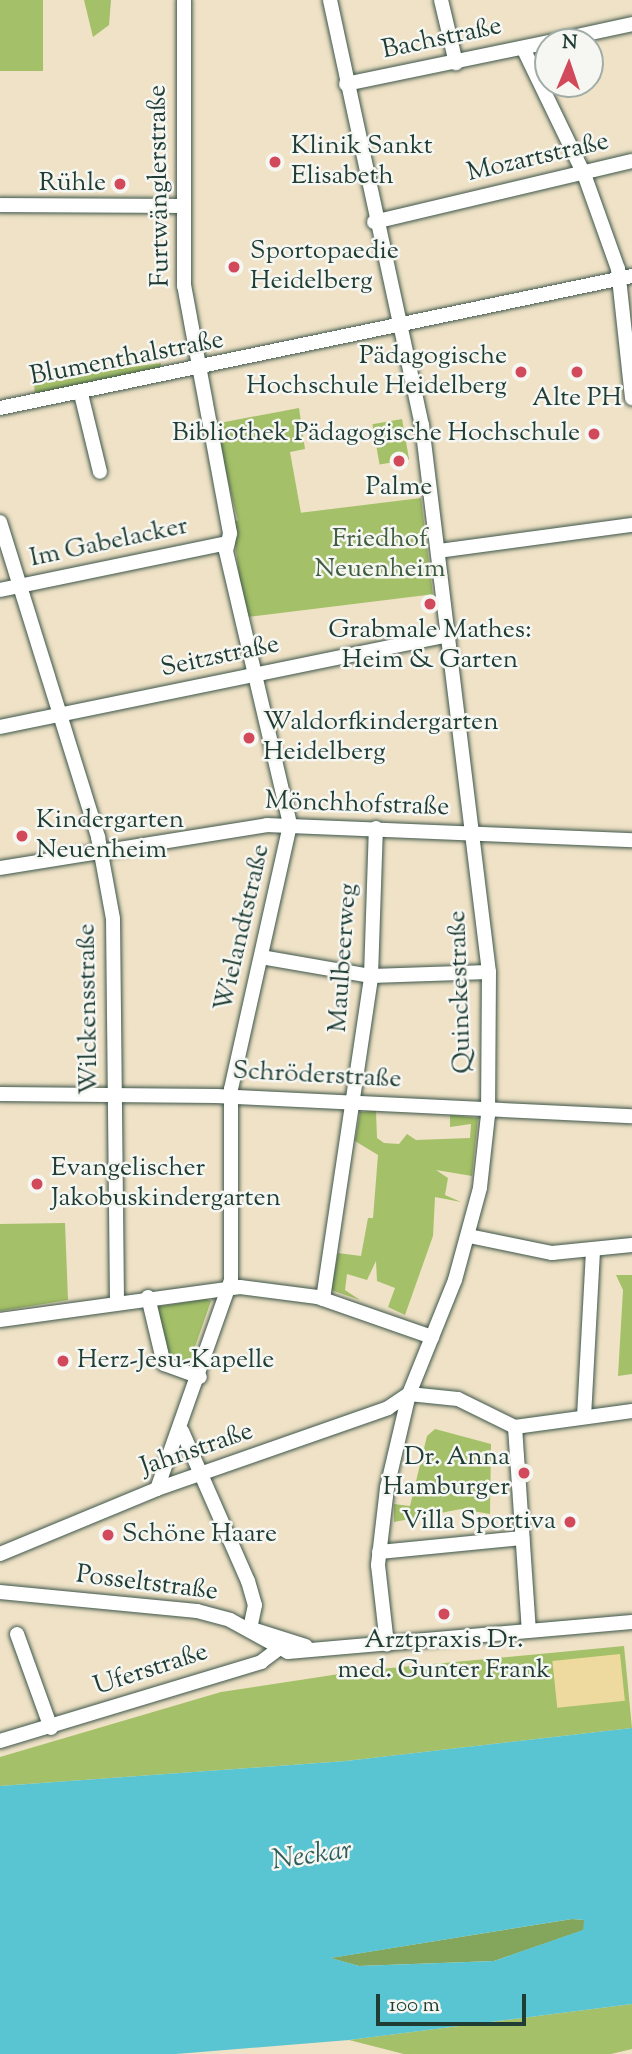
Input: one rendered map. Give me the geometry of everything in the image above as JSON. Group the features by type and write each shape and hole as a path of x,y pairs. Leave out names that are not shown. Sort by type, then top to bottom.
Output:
{"street":[{"name":"Furtwänglerstraße","path":"184,0 180,206 184,286 199,370"},
{"name":"Quinckestraße","path":"330,0 374,222 404,327 439,551 476,834 489,972 488,1109 468,1237 409,1394 379,1552 387,1644"},
{"path":"441,0 456,63"},
{"name":"Bachstraße","path":"604,30 632,24"},
{"name":"Bachstraße","path":"346,84 534,45"},
{"path":"523,48 584,174 625,282 632,398"},
{"name":"Mozartstraße","path":"374,222 632,161"},
{"path":"0,205 180,206"},
{"name":"Blumenthalstraße","path":"0,408 81,394 625,282"},
{"name":"Wielandtstraße","path":"157,1489 182,1431 229,1288 230,1097 290,824 227,543 230,529 199,370"},
{"path":"81,394 100,472"},
{"name":"Wilckensstraße","path":"0,522 101,851 118,983 117,1301"},
{"path":"439,551 632,525"},
{"name":"Im Gabelacker","path":"0,590 227,543"},
{"name":"Seitzstraße","path":"0,727 450,635"},
{"name":"Mönchhofstraße","path":"0,869 101,851 290,824 632,840"},
{"name":"Maulbeerweg","path":"323,1299 355,1102 371,976 376,828"},
{"path":"261,957 371,976 489,972"},
{"name":"Schröderstraße","path":"0,1094 230,1097 632,1115"},
{"path":"468,1237 539,1252 632,1245"},
{"path":"583,1418 593,1249"},
{"path":"0,1320 117,1301 229,1288 323,1299 432,1337"},
{"path":"148,1297 163,1364 200,1377"},
{"path":"409,1394 457,1399 515,1427 632,1411"},
{"name":"Jahnstraße","path":"0,1554 157,1489 388,1408 409,1394"},
{"path":"515,1427 529,1631"},
{"path":"182,1431 204,1474 254,1599 250,1629"},
{"path":"379,1552 522,1538"},
{"name":"Posseltstraße","path":"1,1592 197,1611 250,1629 278,1649"},
{"name":"Uferstraße","path":"0,1741 51,1728 261,1662 278,1649 387,1644 632,1622"},
{"name":"Uferstraße","path":"250,1629 314,1649"},
{"path":"17,1634 51,1728"}],"green space":[{"path":"0,0 43,0 43,71 0,71"},
{"path":"84,0 111,0 109,25 93,37"},
{"path":"161,363 161,375 35,398 34,381"},
{"path":"299,408 305,449 290,452 301,513 239,525 214,424"},
{"path":"402,419 409,459 380,465 372,424"},
{"name":"Friedhof Neuenheim","path":"421,498 433,594 244,617 232,521"},
{"path":"376,1111 377,1138 384,1143 399,1144 407,1134 416,1140 470,1138 471,1124 450,1127 450,1115 478,1118 472,1176 436,1170 448,1178 445,1195 461,1202 435,1197 433,1236 405,1315 388,1307 395,1288 377,1281 376,1261 367,1280 347,1274 345,1290 360,1300 331,1290 338,1253 361,1256 368,1218 373,1218 378,1155 355,1141 360,1112"},
{"path":"65,1223 68,1300 0,1311 0,1224"},
{"path":"616,1275 632,1275 632,1374 618,1376 623,1290"},
{"path":"206,1299 211,1301 189,1364 167,1356 156,1307"},
{"path":"435,1429 491,1444 490,1514 461,1509 394,1522 394,1504 410,1506 427,1436"},
{"path":"624,1646 632,1728 346,1761 0,1786 0,1757 221,1692 359,1671"},
{"path":"572,1919 584,1920 584,1930 494,1961 359,1966 330,1958"},
{"path":"632,2004 632,2049 611,2054 404,2054 349,2040"}],"sand":[{"path":"620,1654 625,1701 557,1708 552,1661"}],"water":[{"name":"Neckar","path":"632,1728 632,2004 349,2040 176,2054 0,2054 0,1786 346,1761","holes":["572,1919 584,1920 583,1930 494,1961 359,1966 331,1958"]}],"place":[{"name":"Klinik Sankt Elisabeth","path":"275,162"},
{"name":"Rühle","path":"120,184"},
{"name":"Sportopaedie Heidelberg","path":"234,267"},
{"name":"Pädagogische Hochschule Heidelberg","path":"521,372"},
{"name":"Alte PH","path":"577,372"},
{"name":"Bibliothek Pädagogische Hochschule","path":"594,434"},
{"name":"Palme","path":"399,461"},
{"name":"Grabmale Mathes: Heim & Garten","path":"430,604"},
{"name":"Waldorfkindergarten Heidelberg","path":"249,738"},
{"name":"Kindergarten Neuenheim","path":"22,836"},
{"name":"Evangelischer Jakobuskindergarten","path":"37,1184"},
{"name":"Herz-Jesu-Kapelle","path":"63,1361"},
{"name":"Dr. Anna Hamburger","path":"524,1473"},
{"name":"Villa Sportiva","path":"570,1522"},
{"name":"Schöne Haare","path":"108,1535"},
{"name":"Arztpraxis Dr. med. Gunter Frank","path":"444,1614"}]}
